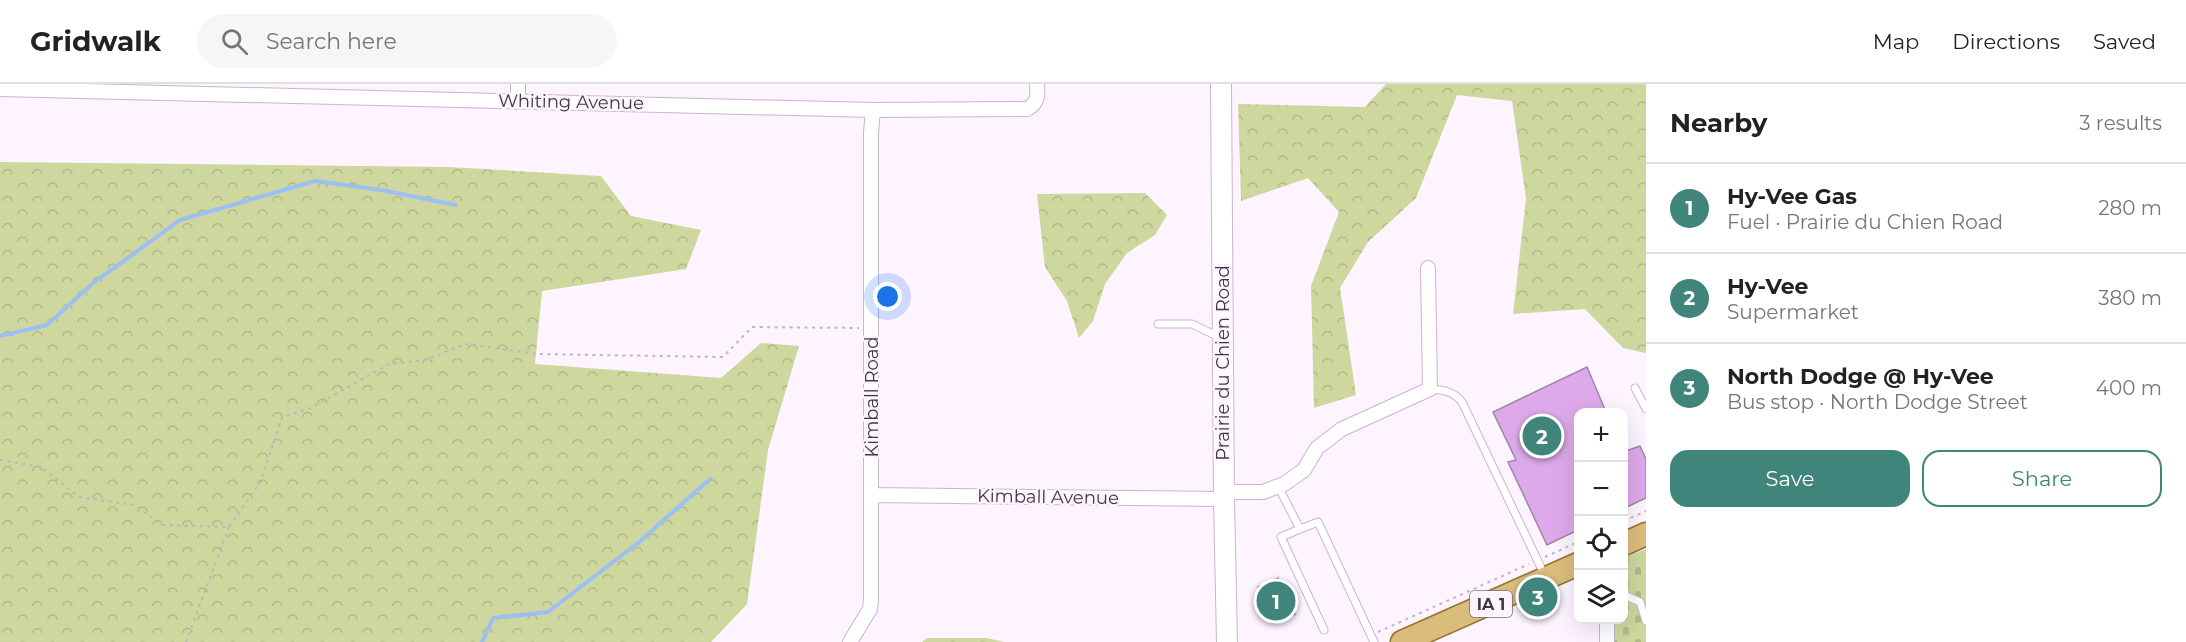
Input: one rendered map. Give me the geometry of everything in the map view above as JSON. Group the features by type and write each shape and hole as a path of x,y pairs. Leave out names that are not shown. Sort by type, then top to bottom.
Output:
{"main road":[{"path":"1628,542 1646,534"},
{"name":"IA 1","path":"1415,639 1542,570 1574,565"}],"street":[{"path":"518,84 518,100"},
{"name":"Whiting Avenue","path":"0,89 382,91 518,100 873,110 1027,109 1037,100 1037,84"},
{"name":"Prairie du Chien Road","path":"1221,84 1227,642"},
{"name":"Kimball Road","path":"850,642 868,614 871,604 871,133 873,110"},
{"path":"1428,268 1430,389"},
{"name":"Kimball Avenue","path":"872,495 1224,496 1263,492 1278,486 1304,470 1317,448 1342,429 1430,389"},
{"path":"1607,624 1607,642"}],"lane":[{"path":"1158,324 1192,324 1223,339"},
{"path":"1635,388 1646,409"},
{"path":"1430,389 1455,394 1462,402 1542,570"},
{"path":"1278,486 1300,529"},
{"path":"1324,630 1281,537 1318,522 1373,639"},
{"path":"1628,597 1640,602 1646,621"}],"path":[{"path":"186,642 229,527 261,481 282,417 311,408 389,364 425,360 465,344 537,354 723,357 753,327 872,328"},
{"path":"0,460 41,467 79,497 134,505 163,525 229,527"},
{"path":"1628,519 1646,511"},
{"path":"1373,639 1542,570 1574,545"}],"green space":[{"path":"1386,84 1646,84 1646,353 1623,348 1585,309 1513,314 1526,199 1512,101 1457,95 1416,198 1368,242 1340,288 1356,395 1314,408 1311,286 1339,212 1308,178 1241,201 1238,104 1365,107"},
{"path":"0,162 449,167 601,176 631,216 701,230 686,269 542,291 535,364 721,378 761,343 799,346 768,450 747,604 711,642 0,642"},
{"path":"1145,193 1167,215 1155,235 1127,253 1105,284 1093,321 1079,338 1067,301 1045,267 1037,194"},
{"path":"1646,549 1646,642 1612,642 1612,624 1628,624 1628,556"},
{"path":"927,638 986,638 1005,642 922,642"}],"building":[{"path":"1587,367 1604,408 1574,408 1574,532 1547,545 1508,462 1516,460 1493,412"},
{"path":"1640,446 1646,459 1646,498 1628,507 1628,462 1628,450"},
{"path":"1278,578 1295,614 1274,623 1258,587"}],"waterway":[{"path":"0,336 47,325 92,284 180,220 315,181 381,190 456,205"},
{"path":"482,642 493,618 548,612 638,543 710,479"}],"place":[{"name":"Hy-Vee","path":"1542,436"},
{"name":"North Dodge @ Hy-Vee","path":"1538,597"},
{"name":"Hy-Vee Gas","path":"1276,601"}]}
